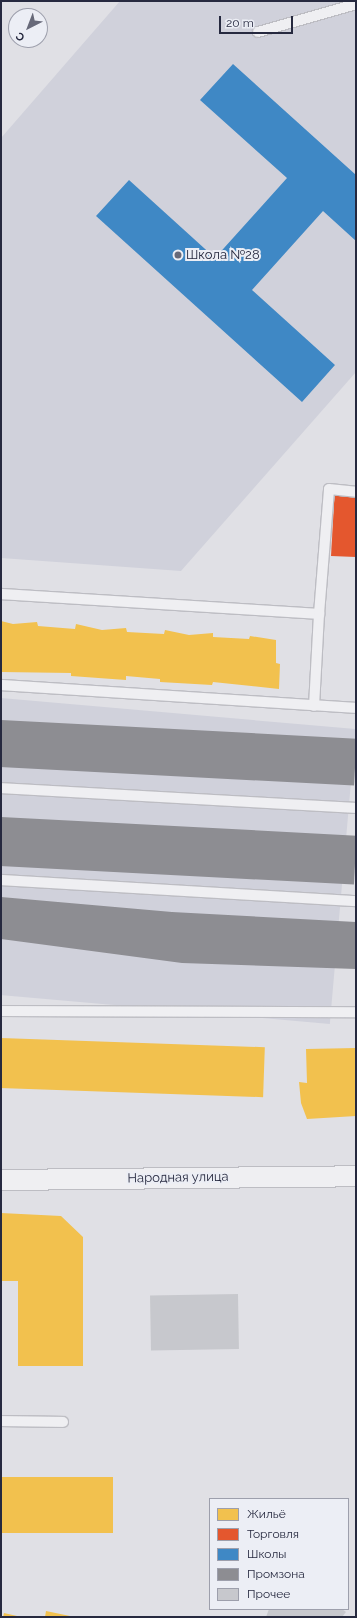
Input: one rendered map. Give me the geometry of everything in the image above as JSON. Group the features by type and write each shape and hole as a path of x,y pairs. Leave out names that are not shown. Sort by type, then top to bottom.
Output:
{"street":[{"name":"Народная улица","path":"1,1180 356,1176"}],"lane":[{"path":"258,32 356,4"},
{"path":"314,706 319,614 329,489 356,492"},
{"path":"1,594 319,614"},
{"path":"1,685 356,708"},
{"path":"1,788 356,808"},
{"path":"1,880 356,900"},
{"path":"1,1012 356,1012"},
{"path":"1,1421 63,1422"}],"shaded area":[{"name":"Школа №28","path":"120,1 356,1 356,372 181,571 1,558 1,138"},
{"path":"1,698 356,729 330,1024 1,995"}],"building: Жильё":[{"path":"1,621 13,624 37,622 38,626 75,629 76,624 102,630 126,628 127,632 164,634 165,630 189,635 213,633 213,637 249,639 250,636 276,640 276,663 280,664 279,689 213,682 212,685 160,682 160,679 126,676 126,680 71,676 71,673 1,672"},
{"path":"1,1038 265,1047 263,1097 1,1088"},
{"path":"356,1048 356,1116 307,1119 301,1103 299,1082 307,1083 306,1049"},
{"path":"1,1213 61,1216 83,1237 83,1366 18,1366 18,1281 1,1281"},
{"path":"1,1477 113,1477 113,1533 1,1533"},
{"path":"46,1611 70,1616 70,1617 45,1617"},
{"path":"4,1613 17,1616 17,1617 3,1617"}],"building: Торговля":[{"path":"335,487 356,489 356,557 331,556"}],"building: Школы":[{"path":"233,64 356,175 356,241 323,211 252,290 335,365 302,402 96,216 129,180 215,258 287,178 200,100"}],"building: Промзона":[{"path":"1,720 356,739 354,786 1,767"},
{"path":"1,817 356,836 354,885 1,866"},
{"path":"1,897 172,912 356,922 356,969 182,963 1,939"}],"building: Прочее":[{"path":"238,1294 239,1349 151,1351 150,1296"},
{"path":"269,1610 343,1610 346,1612 342,1617 266,1617"}],"place":[{"name":"Школа №28","path":"178,255"}]}
